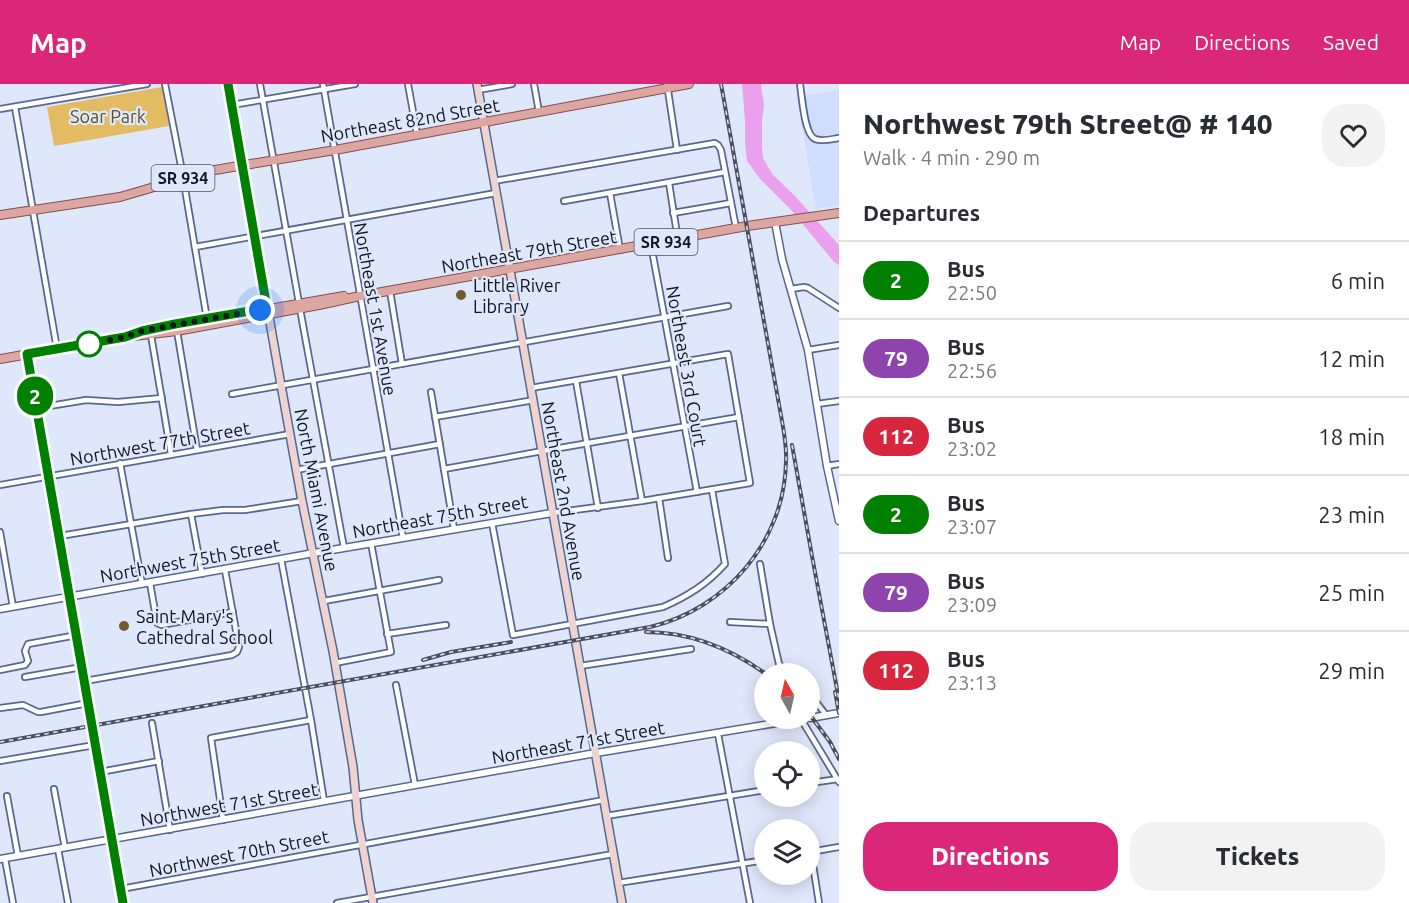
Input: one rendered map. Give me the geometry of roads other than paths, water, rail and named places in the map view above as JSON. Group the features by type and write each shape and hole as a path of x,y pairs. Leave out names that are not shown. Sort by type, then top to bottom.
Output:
{"main road":[{"name":"North Miami Avenue","path":"228,84 280,385 335,663 372,900"},
{"name":"Northeast 82nd Street","path":"243,165 539,112 667,86 689,84"},
{"name":"Northeast 2nd Avenue","path":"478,87 622,903"},
{"name":"SR 934","path":"0,215 126,196 203,172 243,165"},
{"name":"Northeast 79th Street","path":"814,215 839,208"},
{"name":"Northeast 79th Street","path":"268,311 348,295 360,296 510,270 736,228 839,213"},
{"path":"125,337 142,331 207,319 268,311"},
{"path":"0,359 125,337 177,331 268,311"},
{"path":"177,331 207,319"}],"street":[{"path":"102,84 104,92"},
{"path":"0,109 147,84"},
{"path":"165,84 207,319"},
{"path":"260,84 344,548"},
{"path":"232,105 324,87 354,84"},
{"path":"408,84 417,134"},
{"path":"478,87 512,84"},
{"path":"534,84 539,112"},
{"path":"800,84 810,135 822,140 839,138"},
{"path":"667,86 677,150"},
{"name":"Northeast 1st Avenue","path":"324,87 402,538"},
{"path":"15,107 57,350"},
{"path":"494,181 713,143 717,144 721,150 736,228"},
{"path":"564,201 725,172"},
{"path":"669,183 678,240"},
{"path":"195,247 496,193"},
{"path":"610,193 620,250"},
{"path":"674,213 731,203"},
{"path":"775,222 781,255 808,350 827,466 839,521"},
{"name":"Northeast 3rd Court","path":"651,244 697,492"},
{"path":"791,289 808,288 839,308"},
{"path":"390,291 402,364"},
{"path":"232,394 728,306"},
{"path":"177,331 197,450"},
{"path":"151,334 171,454"},
{"path":"808,350 839,345"},
{"path":"27,354 124,903"},
{"path":"444,469 739,417 728,354 531,388"},
{"path":"619,373 642,501"},
{"path":"576,381 598,508"},
{"path":"431,392 454,529"},
{"path":"37,408 86,400 118,402 162,398"},
{"path":"435,417 534,400"},
{"path":"817,404 839,401"},
{"name":"Northeast 75th Street","path":"314,553 750,483 739,417"},
{"name":"Northwest 77th Street","path":"0,485 290,434"},
{"path":"296,470 440,444"},
{"path":"120,463 142,584"},
{"path":"827,466 839,464"},
{"path":"492,523 513,635 663,606 683,598 712,578 725,564 712,490"},
{"path":"659,498 668,558"},
{"path":"60,536 191,514 245,510 303,501"},
{"path":"191,514 202,574"},
{"path":"0,532 13,607"},
{"path":"335,663 391,652 370,543"},
{"name":"Northwest 75th Street","path":"0,609 314,553"},
{"path":"281,560 324,801"},
{"path":"760,564 779,663"},
{"path":"85,681 232,655 237,652 233,612 225,570"},
{"path":"324,601 439,580"},
{"path":"150,583 157,623 162,625 233,612"},
{"path":"730,622 770,624"},
{"path":"387,634 446,625"},
{"path":"0,670 26,665 28,661 26,646 28,644 77,635"},
{"path":"580,666 691,648"},
{"path":"25,677 82,667"},
{"path":"396,685 415,785"},
{"path":"0,708 23,705 41,712 88,703"},
{"path":"820,707 826,715"},
{"name":"Northeast 71st Street","path":"820,716 839,713"},
{"path":"223,820 211,738 311,720"},
{"path":"152,723 170,830"},
{"name":"Northeast 71st Street","path":"356,796 754,727"},
{"path":"807,729 838,780 820,782"},
{"path":"718,734 750,903"},
{"path":"0,761 95,745"},
{"path":"100,772 159,761"},
{"path":"54,789 68,903"},
{"path":"606,816 754,792"},
{"path":"7,796 18,856"},
{"name":"Northwest 71st Street","path":"2,859 356,796"},
{"name":"Northwest 70th Street","path":"121,889 604,800"},
{"path":"820,850 839,847"},
{"path":"337,903 372,900 613,854"},
{"path":"2,859 13,903"},
{"path":"618,883 754,862"},
{"path":"816,885 819,903"}],"railway":[{"path":"0,742 650,627 678,618 703,605 726,588 763,544 775,518 783,490 786,455 721,84"},
{"path":"792,445 839,700"},
{"path":"646,632 694,639 724,650 754,666"},
{"path":"423,660 451,652 511,642"},
{"path":"835,692 839,713"},
{"path":"820,728 839,759"}],"place":[{"name":"Little River Library","path":"461,295"},
{"name":"Saint Mary's Cathedral School","path":"124,626"}],"park label":[{"name":"Soar Park","path":"108,116"}]}
